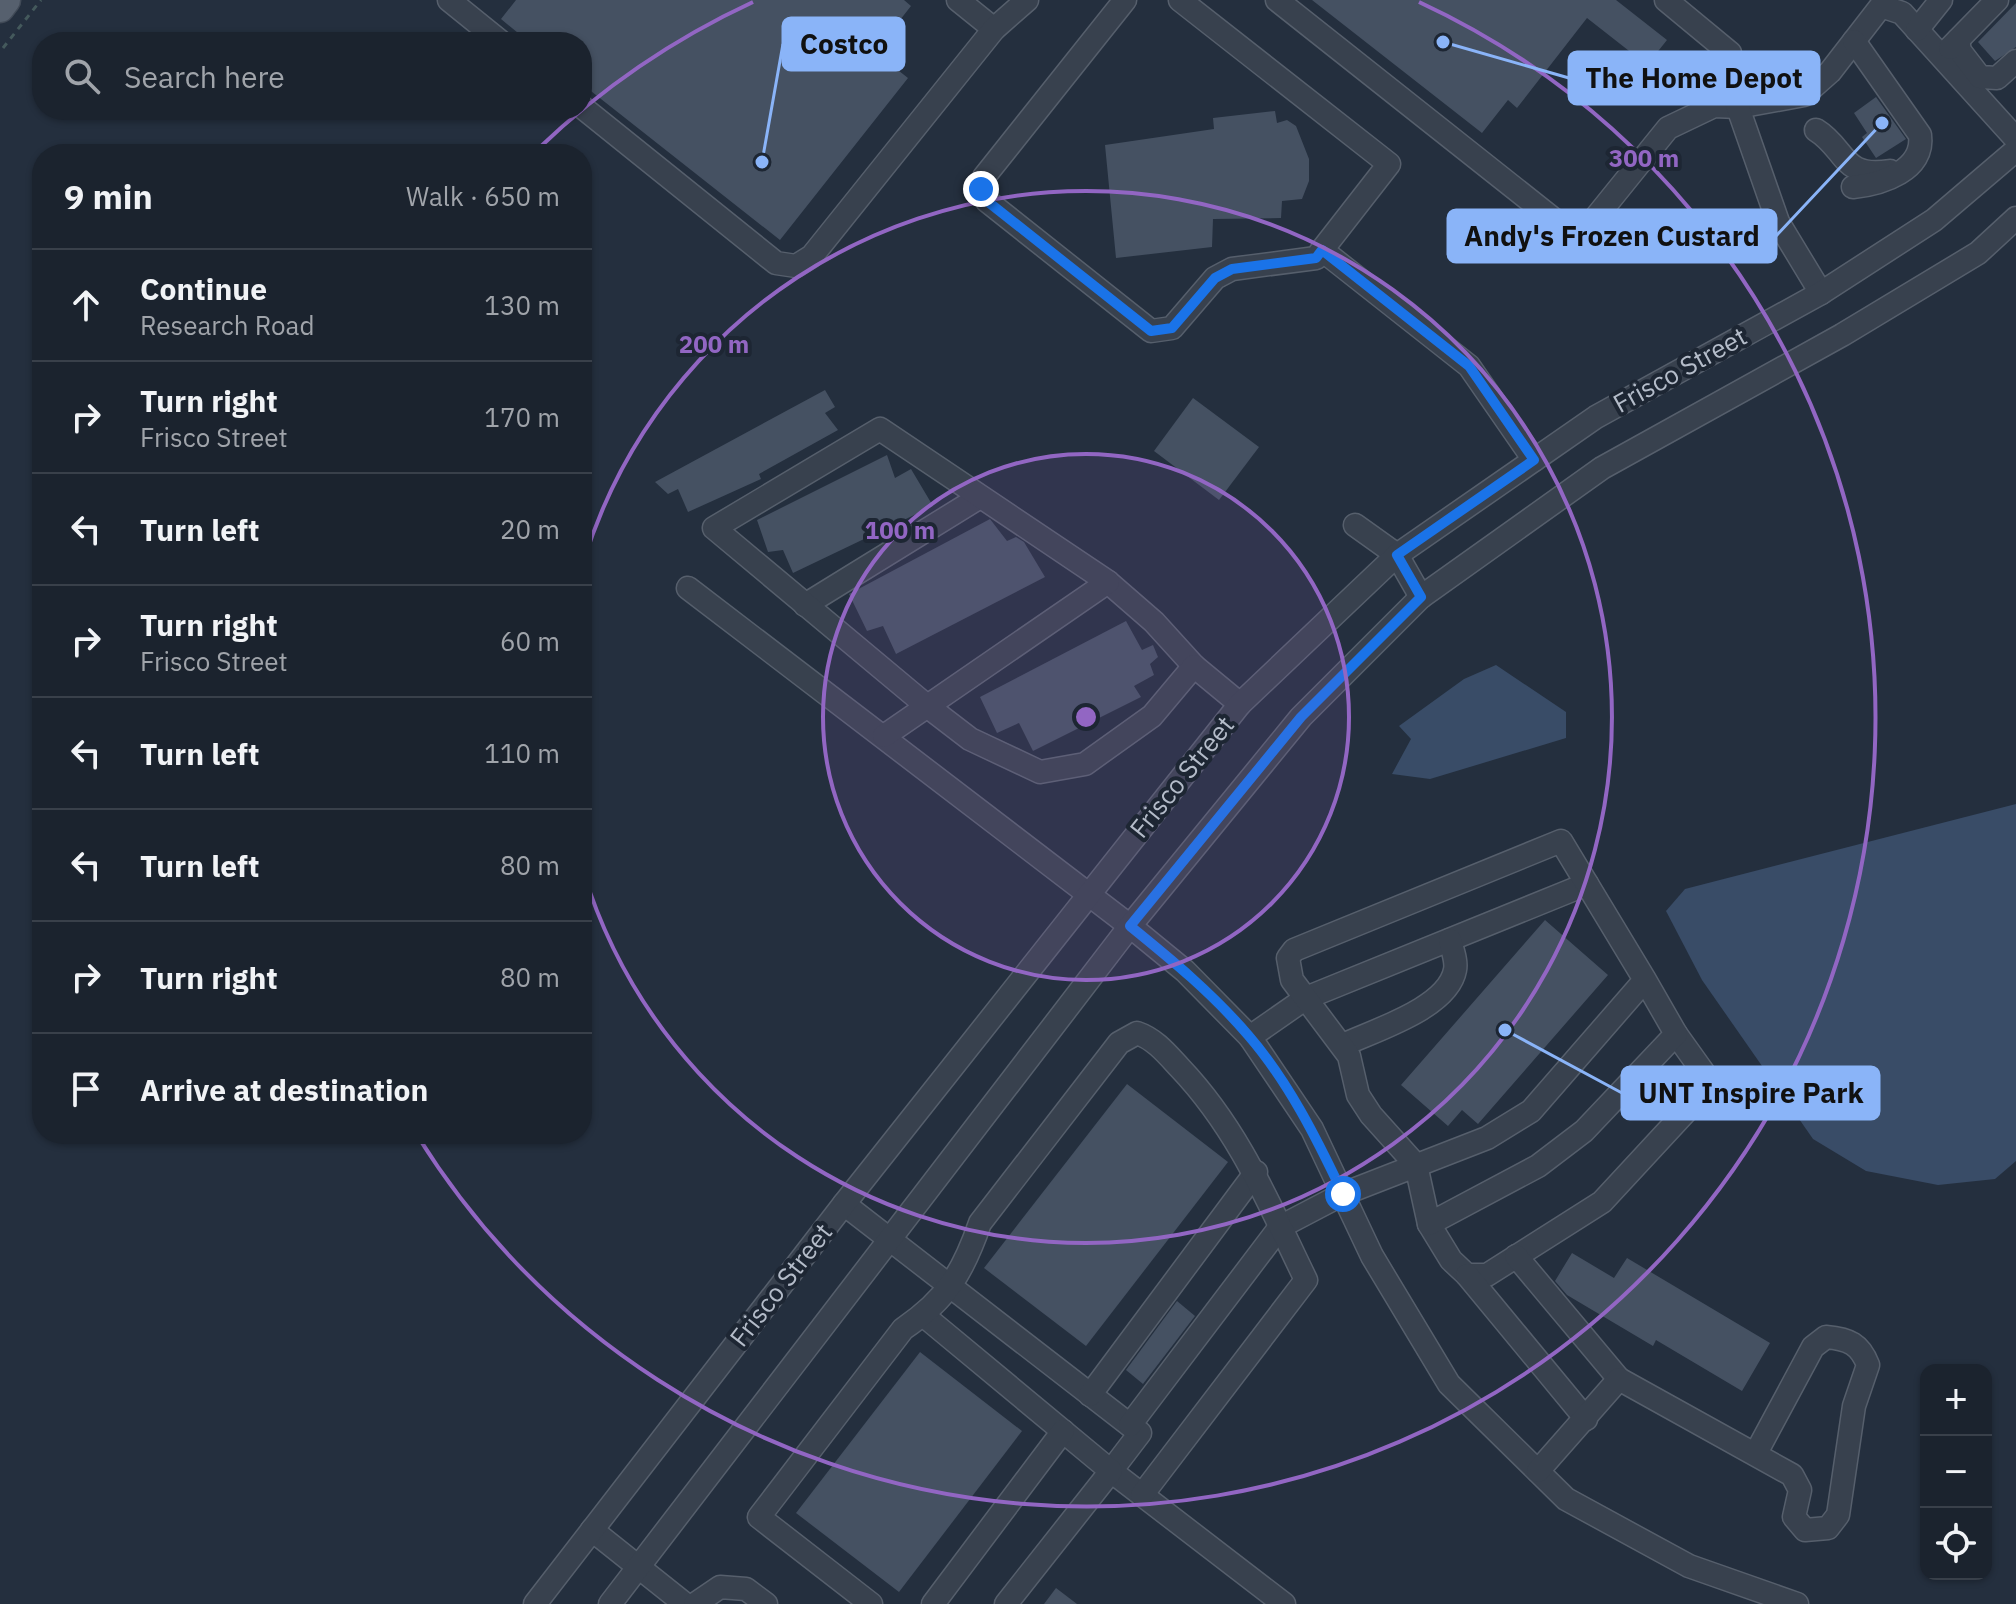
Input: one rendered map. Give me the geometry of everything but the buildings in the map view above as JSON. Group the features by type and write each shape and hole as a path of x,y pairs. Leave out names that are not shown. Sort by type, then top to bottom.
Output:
{"main road":[{"path":"0,8 6,0"}],"street":[{"path":"958,0 994,29"},
{"path":"592,115 776,263 796,266 812,256 994,29 1027,0"},
{"path":"1125,0 984,177 981,189 987,201 1151,331 1172,328 1215,278 1232,269 1316,258 1389,164 1180,0"},
{"path":"1277,0 1571,233 1584,232 1668,128 1714,106 1738,107 1804,95 1814,89 1881,6 1902,13 2016,139"},
{"path":"1666,0 1730,53 1738,107 1778,222 1821,293"},
{"path":"1917,30 1941,0"},
{"path":"1941,57 1997,0"},
{"path":"462,4 491,32"},
{"path":"1958,40 1960,51 1980,77 1997,78 2016,61"},
{"path":"1853,187 1892,180 1915,159 1921,147 1920,135 1854,41"},
{"path":"1984,106 2016,74"},
{"path":"1816,130 1826,136 1842,160 1860,170 1879,173 1900,170"},
{"name":"Frisco Street","path":"535,1604 844,1204 1240,704 1397,555 1596,417 1821,293 1934,220 2016,150"},
{"name":"Frisco Street","path":"610,1604 892,1241 1130,926 1301,717 1421,597 1602,468 1937,278 1978,253 2016,218"},
{"path":"1322,250 1469,366 1534,460"},
{"path":"1194,666 1152,716 1085,764 1040,772 970,739 714,528 880,429 1108,582 1154,622 1194,666 1240,704"},
{"path":"805,605 980,497"},
{"path":"1355,525 1397,555 1421,597"},
{"path":"884,736 1108,582"},
{"path":"688,588 1130,926 1185,971 1250,1037 1312,1129 1372,1256 1449,1384 1566,1499 1689,1566 1797,1604"},
{"path":"1467,1275 1487,1275 1602,1202 1702,1094 1706,1076 1676,1034 1561,841 1319,938 1294,950 1288,958 1288,971 1343,1045 1349,1056 1358,1095 1371,1115 1416,1165 1429,1224 1451,1260 1467,1275 1586,1419"},
{"path":"1250,1037 1306,998 1587,884"},
{"path":"1343,1045 1429,1005 1446,990 1457,966 1450,940"},
{"path":"1130,1425 1280,1227 1343,1194 1487,1138 1531,1111 1645,980"},
{"path":"1429,1224 1549,1158 1584,1131 1676,1034"},
{"path":"871,1604 759,1517 903,1329 923,1315 951,1287 969,1258 980,1223 1129,1035 1144,1035 1159,1045 1201,1090 1237,1138 1306,1280 1142,1495"},
{"path":"1090,1395 1256,1172"},
{"path":"844,1204 1140,1433 1006,1604"},
{"path":"1516,1256 1619,1379 1792,1475 1800,1490 1794,1517 1805,1530 1828,1528 1838,1515 1854,1406 1868,1365 1863,1352 1848,1339 1826,1337 1813,1347 1756,1453"},
{"path":"923,1315 1111,1471 1284,1604"},
{"path":"1538,1471 1619,1379"},
{"path":"933,1604 1063,1431"},
{"path":"592,1530 685,1604"},
{"path":"695,1604 720,1587 746,1589 766,1604"}],"path":[{"path":"3,48 41,0"}],"water":[{"path":"1496,665 1566,712 1566,738 1430,779 1392,774 1411,739 1399,726 1464,679"},
{"path":"2016,804 2016,1161 1995,1179 1938,1185 1866,1171 1813,1139 1702,980 1666,911 1685,889"}],"place":[{"name":"The Home Depot","path":"1443,42"},
{"name":"Andy's Frozen Custard","path":"1882,123"},
{"name":"Costco","path":"762,162"},
{"name":"UNT Inspire Park","path":"1505,1030"}],"route":[{"path":"981,189 987,201 1151,331 1162,332 1172,328 1215,278 1232,269 1316,258 1322,250 1469,366 1534,460 1397,555 1421,597 1301,717 1130,926 1185,971 1250,1037 1312,1129 1343,1194"}]}
